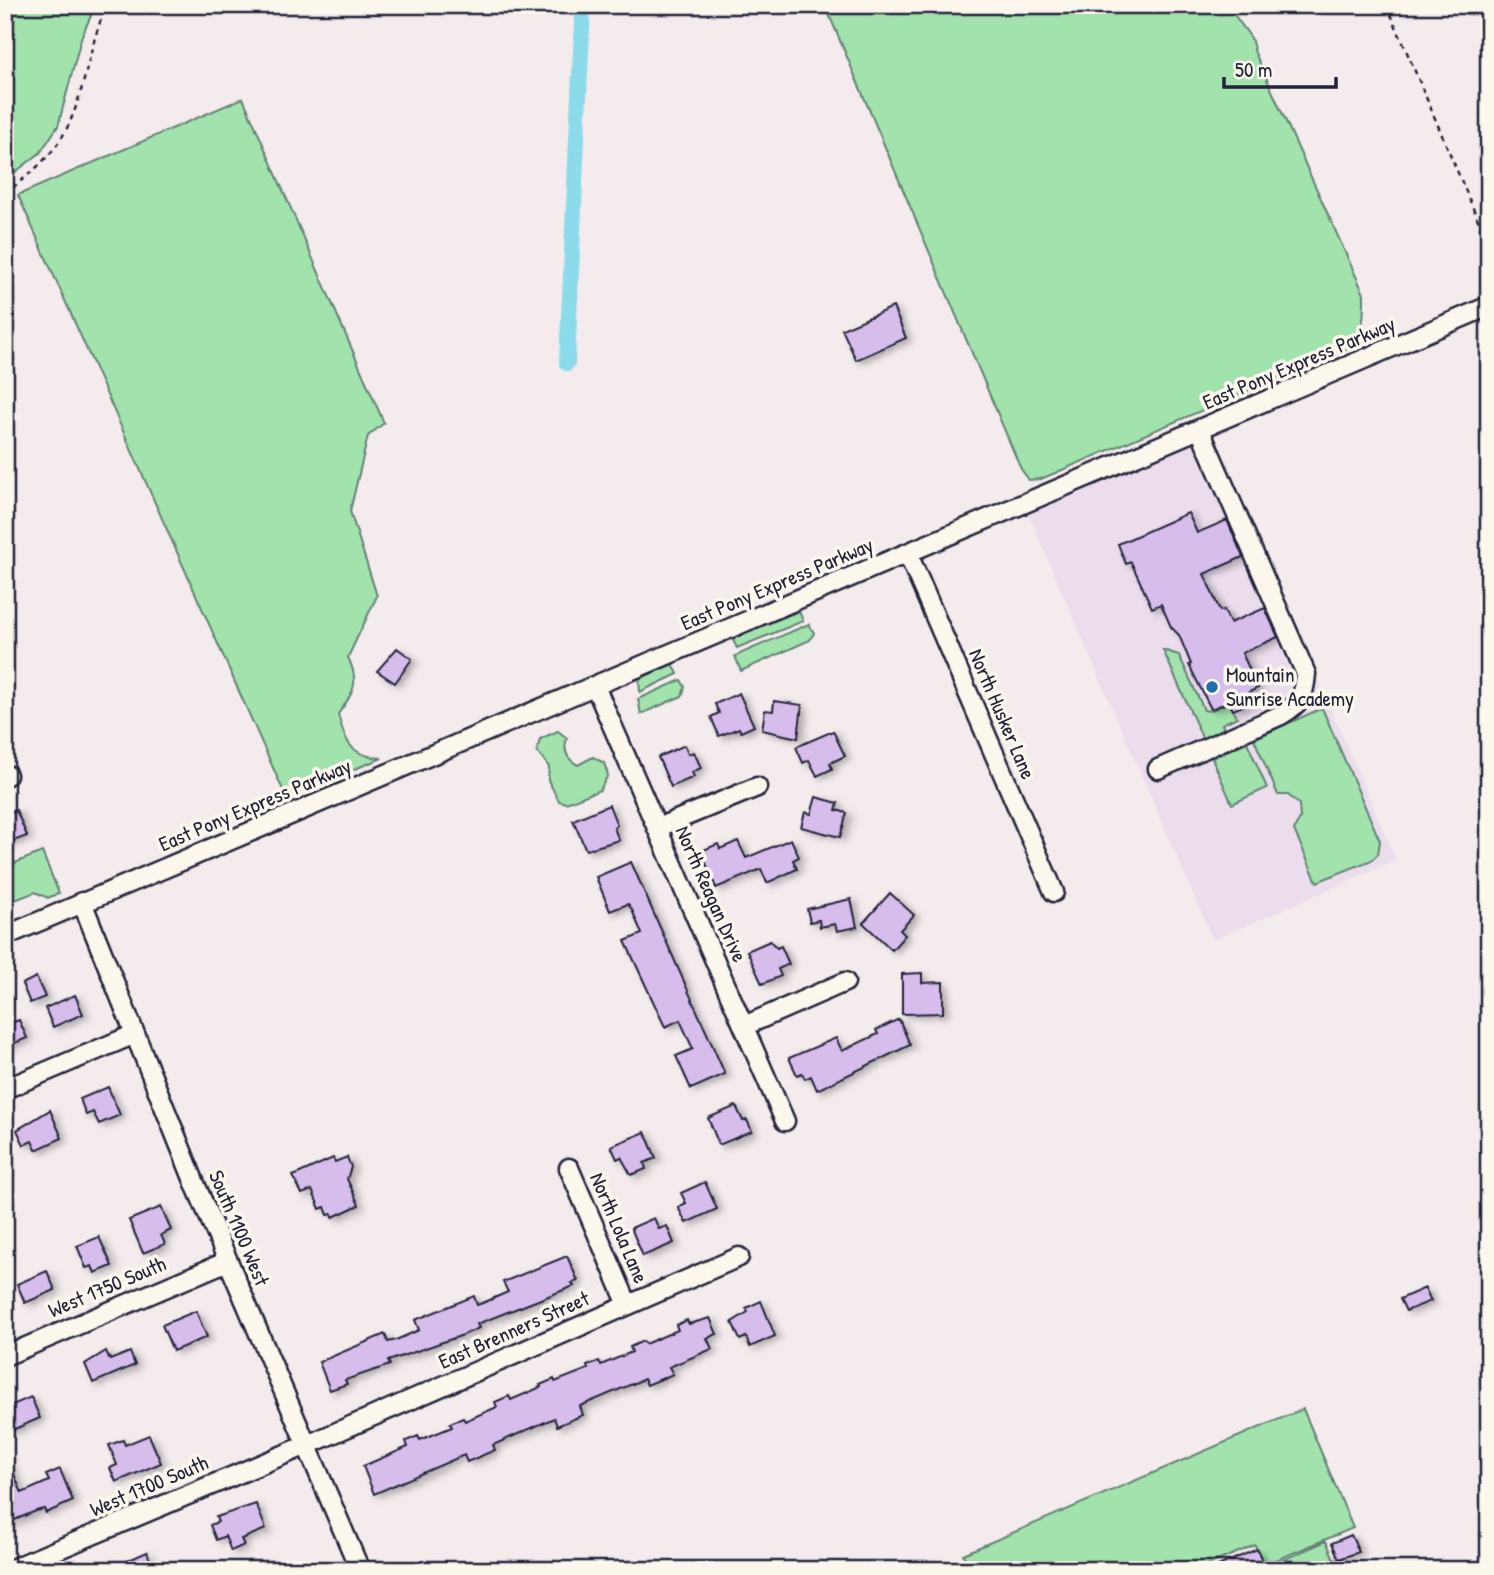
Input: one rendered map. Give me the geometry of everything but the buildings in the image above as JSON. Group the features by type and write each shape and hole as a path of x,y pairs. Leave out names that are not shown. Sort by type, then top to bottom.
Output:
{"street":[{"name":"East Pony Express Parkway","path":"5,936 1489,306"},
{"path":"1158,769 1281,715 1298,705 1305,688 1306,674 1200,430"},
{"name":"North Husker Lane","path":"908,554 1054,892"},
{"name":"North Reagan Drive","path":"595,686 785,1121"},
{"path":"657,828 757,787"},
{"name":"South 1100 West","path":"82,902 228,1261 360,1570"},
{"path":"744,1026 845,982"},
{"path":"5,1089 135,1034"},
{"name":"North Lola Lane","path":"569,1168 628,1305"},
{"name":"East Brenners Street","path":"307,1445 738,1257"},
{"name":"West 1750 South","path":"5,1356 228,1261"},
{"name":"West 1700 South","path":"9,1570 307,1445"}],"path":[{"path":"5,194 42,164 70,123 91,47 107,5"},
{"path":"1387,5 1489,246"}],"shaded area":[{"name":"Mountain Sunrise Academy","path":"1212,434 1396,860 1213,940 1028,513"}],"green space":[{"path":"5,5 96,5 82,35 58,126 40,153 5,180"},
{"path":"825,5 1227,5 1251,38 1255,53 1364,294 1363,317 1358,337 1348,348 1041,479 1029,480 1021,469"},
{"path":"243,98 384,423 368,436 350,511 377,596 348,657 354,674 354,687 338,714 343,733 356,751 382,758 286,797 18,195"},
{"path":"799,611 803,621 737,648 732,638"},
{"path":"809,624 814,633 810,640 741,671 735,656"},
{"path":"1163,650 1179,655 1204,710 1210,711 1229,702 1237,717 1222,724 1225,733 1204,742"},
{"path":"673,664 678,674 640,692 639,679"},
{"path":"681,680 685,687 682,696 641,714 638,699"},
{"path":"1322,708 1380,841 1378,854 1372,860 1317,882 1294,830 1300,818 1299,804 1288,795 1278,795 1254,739"},
{"path":"558,731 567,738 565,746 571,760 578,765 593,757 604,763 608,775 600,790 566,803 559,801 548,780 549,767 537,751 540,739"},
{"path":"1247,742 1267,788 1232,804 1212,758"},
{"path":"42,852 59,893 48,898 35,892 5,904 5,867"},
{"path":"1303,1409 1353,1528 1264,1565 1255,1545 1196,1570 970,1570 963,1554"},
{"path":"1326,1541 1334,1559 1309,1570 1270,1570 1269,1566"}],"waterway":[{"path":"567,363 583,5"}],"place":[{"name":"Mountain Sunrise Academy","path":"1212,687"}]}
